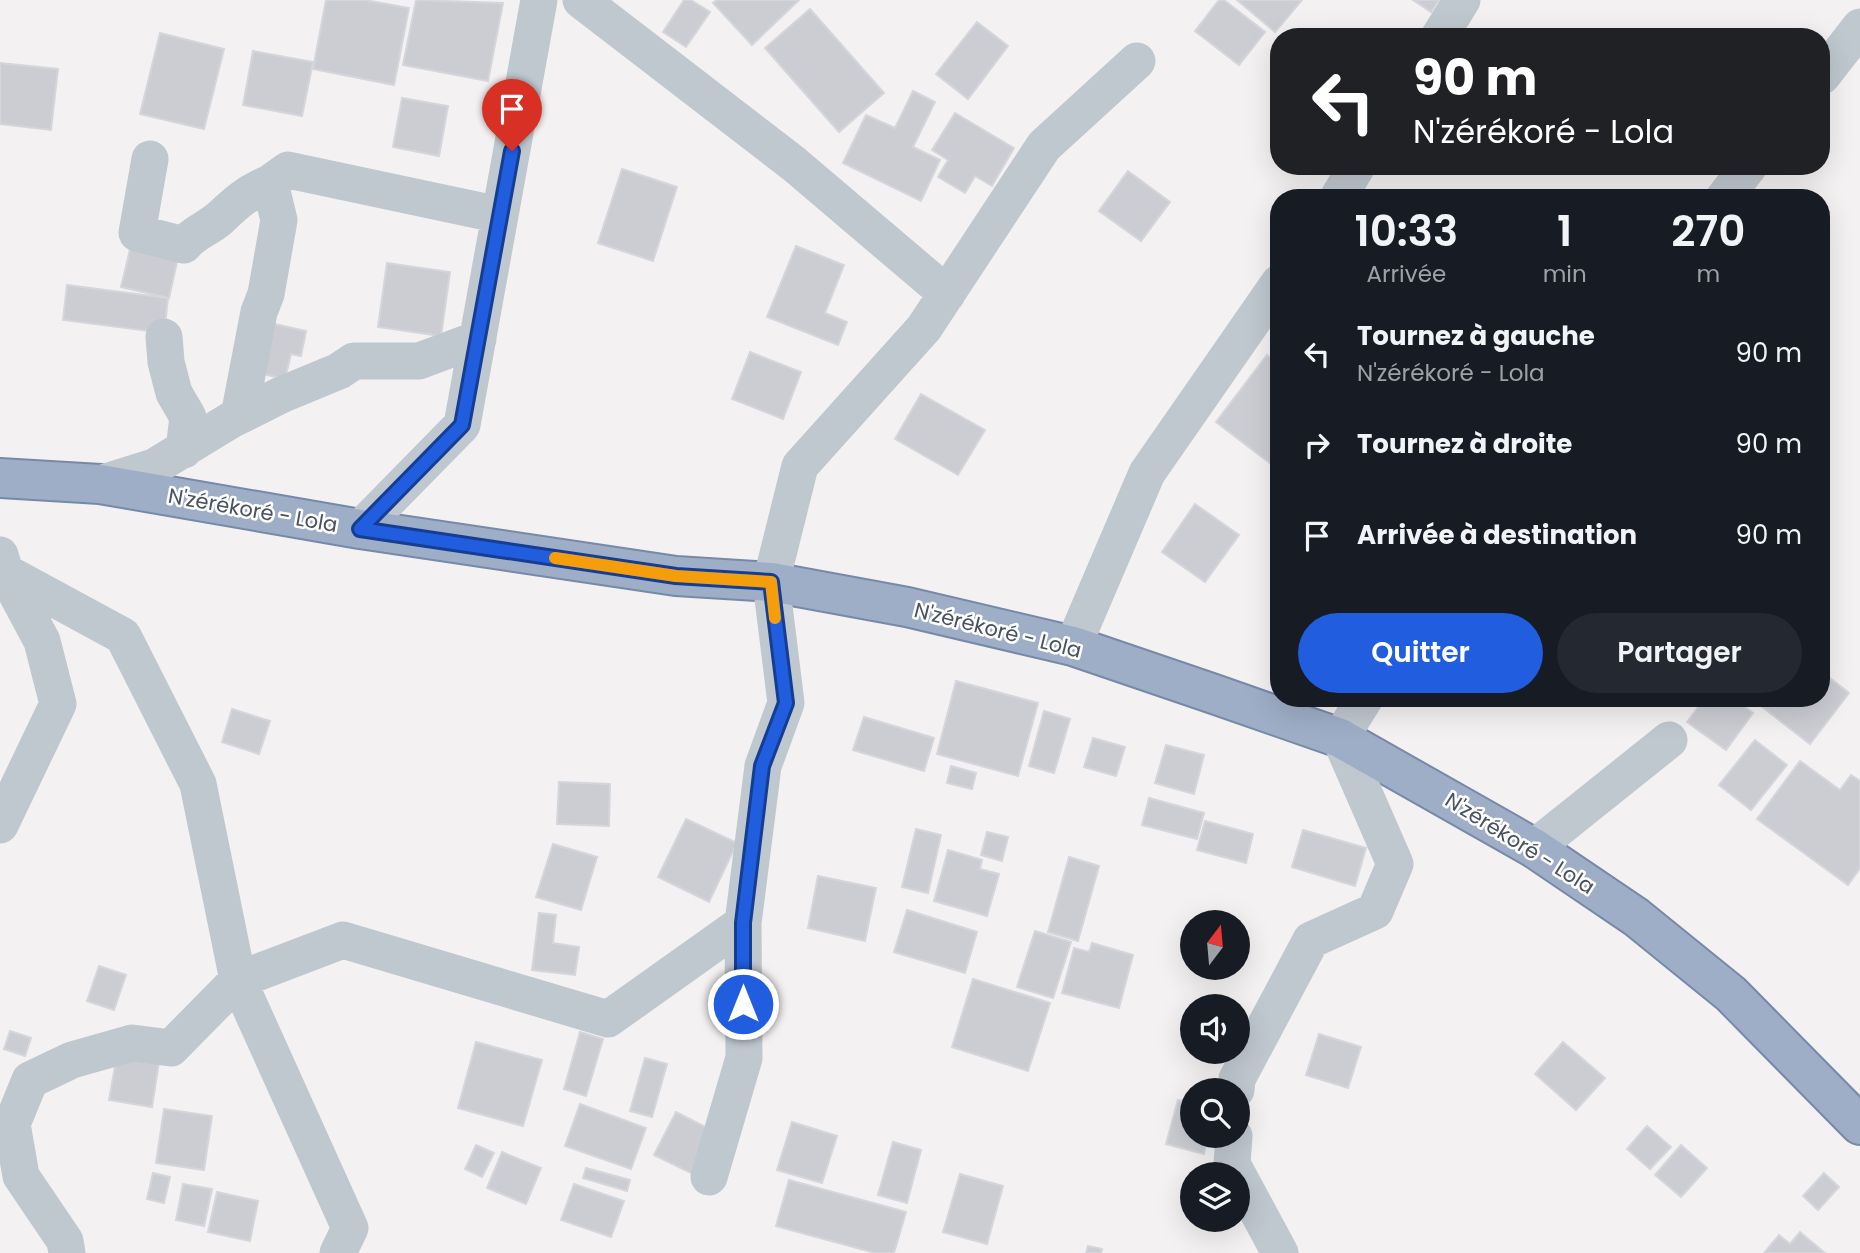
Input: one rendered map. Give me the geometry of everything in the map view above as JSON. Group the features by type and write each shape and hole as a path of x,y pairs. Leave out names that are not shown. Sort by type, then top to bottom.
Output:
{"highway":[{"name":"N'zérékoré - Lola","path":"0,478 100,484 360,529 676,576 771,582 906,607 1073,646 1340,738 1534,848 1636,917 1731,994 1860,1125"}],"street":[{"path":"360,529 462,425 539,0"},
{"path":"581,0 794,164 947,294"},
{"path":"1445,28 1462,0"},
{"path":"1830,66 1860,27"},
{"path":"709,1177 744,1058 743,923 762,766 786,703 771,582 800,466 925,328 1044,146 1137,61"},
{"path":"150,159 137,233 184,245 191,236 219,219 234,202 288,170 500,215"},
{"path":"1731,189 1742,175"},
{"path":"239,416 279,220 270,183"},
{"path":"1073,646 1147,473 1270,295"},
{"path":"164,337 166,362 174,393 188,417 184,450"},
{"path":"100,484 154,467 239,416 339,371 355,361 419,361 478,339"},
{"path":"0,825 58,704 42,641 3,563"},
{"path":"3,563 122,636 198,784 238,980 350,1228 338,1253"},
{"path":"1238,1078 1311,940 1375,911 1395,864 1340,738 1359,707"},
{"path":"1534,848 1669,740"},
{"path":"67,1253 65,1241 21,1176 12,1124 30,1080 72,1060 132,1043 171,1048 238,980 343,940 608,1019 743,923"},
{"path":"1233,1148 1232,1164 1280,1253"}],"building":[{"path":"326,0 365,0 409,8 394,85 313,69"},
{"path":"416,0 503,3 488,81 403,65"},
{"path":"684,0 691,0 710,12 686,47 663,32"},
{"path":"717,0 799,0 752,45 713,3"},
{"path":"1219,0 1224,0 1265,32 1239,65 1195,31"},
{"path":"1237,0 1302,0 1278,28 1270,28"},
{"path":"1413,0 1439,0 1431,12"},
{"path":"810,9 884,93 839,132 765,48"},
{"path":"977,22 1008,46 968,99 936,74"},
{"path":"160,33 224,49 204,129 140,114"},
{"path":"253,51 313,62 302,116 243,105"},
{"path":"0,63 58,69 51,130 0,124"},
{"path":"913,91 935,102 913,147 940,160 921,201 843,163 866,115 895,128"},
{"path":"402,98 448,106 439,156 393,147"},
{"path":"955,113 1014,148 992,186 975,176 965,193 938,177 948,160 932,150"},
{"path":"622,169 677,187 653,261 598,243"},
{"path":"1128,171 1170,202 1141,241 1099,211"},
{"path":"133,237 180,249 169,298 121,287"},
{"path":"796,246 844,265 825,313 847,322 838,345 767,317"},
{"path":"387,263 450,272 441,336 378,327"},
{"path":"67,285 168,298 164,333 63,320"},
{"path":"261,321 306,331 301,356 291,354 285,379 249,371"},
{"path":"750,352 801,372 783,419 732,399"},
{"path":"1267,355 1270,357 1270,463 1216,422"},
{"path":"921,394 985,430 958,475 895,439"},
{"path":"1195,504 1239,535 1205,582 1162,552"},
{"path":"1830,678 1849,693 1810,744 1762,707 1830,707"},
{"path":"956,681 1038,703 1018,776 937,754"},
{"path":"1698,707 1745,707 1753,713 1726,750 1687,722"},
{"path":"232,709 270,721 259,754 222,742"},
{"path":"1044,711 1070,719 1054,773 1029,766"},
{"path":"864,717 934,738 924,771 853,750"},
{"path":"1093,738 1125,747 1116,776 1084,767"},
{"path":"1755,740 1787,765 1751,810 1719,785"},
{"path":"1166,745 1204,755 1194,794 1155,783"},
{"path":"1800,761 1840,790 1851,775 1860,781 1860,868 1848,885 1757,819"},
{"path":"951,766 976,773 972,789 947,783"},
{"path":"559,782 610,784 609,826 557,824"},
{"path":"1149,798 1204,813 1197,839 1142,825"},
{"path":"686,819 737,843 709,902 658,877"},
{"path":"1205,821 1253,834 1246,863 1197,850"},
{"path":"916,829 941,835 928,893 902,887"},
{"path":"1303,830 1366,848 1355,886 1292,867"},
{"path":"987,832 1008,837 1002,861 981,855"},
{"path":"553,844 597,857 581,910 536,897"},
{"path":"948,850 982,860 980,869 999,874 987,916 934,901"},
{"path":"1069,857 1099,866 1078,941 1048,932"},
{"path":"818,876 876,888 865,941 808,928"},
{"path":"907,910 977,932 965,973 894,952"},
{"path":"539,913 556,915 553,943 579,947 575,975 532,970"},
{"path":"1035,931 1071,942 1053,998 1017,987"},
{"path":"1092,943 1133,955 1119,1008 1062,993 1074,948 1089,952"},
{"path":"99,966 126,975 114,1010 87,1001"},
{"path":"973,979 1050,1003 1028,1071 952,1047"},
{"path":"10,1031 31,1038 25,1056 4,1049"},
{"path":"580,1032 603,1039 586,1096 564,1089"},
{"path":"1319,1034 1361,1047 1348,1088 1306,1075"},
{"path":"476,1042 542,1060 523,1126 458,1108"},
{"path":"1563,1042 1605,1078 1576,1110 1535,1074"},
{"path":"117,1055 159,1062 152,1107 109,1100"},
{"path":"645,1058 667,1064 652,1117 630,1111"},
{"path":"1178,1100 1180,1101 1180,1148 1166,1144"},
{"path":"580,1104 646,1128 631,1169 565,1146"},
{"path":"164,1109 212,1116 204,1170 156,1163"},
{"path":"676,1112 715,1132 693,1174 654,1155"},
{"path":"792,1122 837,1136 822,1183 777,1170"},
{"path":"1647,1126 1671,1147 1650,1169 1627,1149"},
{"path":"893,1142 921,1150 907,1203 878,1195"},
{"path":"476,1145 494,1153 482,1177 465,1169"},
{"path":"1681,1145 1707,1168 1681,1197 1655,1175"},
{"path":"1181,1148 1205,1148 1204,1154"},
{"path":"502,1152 541,1168 526,1204 487,1188"},
{"path":"586,1168 630,1180 627,1191 583,1178"},
{"path":"153,1173 170,1177 164,1203 147,1199"},
{"path":"1824,1173 1839,1187 1818,1210 1803,1196"},
{"path":"960,1174 1003,1186 987,1244 943,1232"},
{"path":"789,1180 906,1212 894,1253 875,1253 776,1226"},
{"path":"183,1184 212,1189 204,1226 176,1220"},
{"path":"574,1184 624,1201 611,1237 561,1220"},
{"path":"217,1192 258,1201 250,1241 208,1232"},
{"path":"1800,1232 1825,1253 1764,1253 1779,1235 1790,1244"},
{"path":"1088,1246 1102,1249 1101,1253 1086,1253"}],"slow traffic":[{"path":"555,558 676,576 771,582 775,618"}],"route":[{"path":"512,151 462,425 360,529 676,576 771,582 786,703 762,766 743,923 743,1004"}]}
